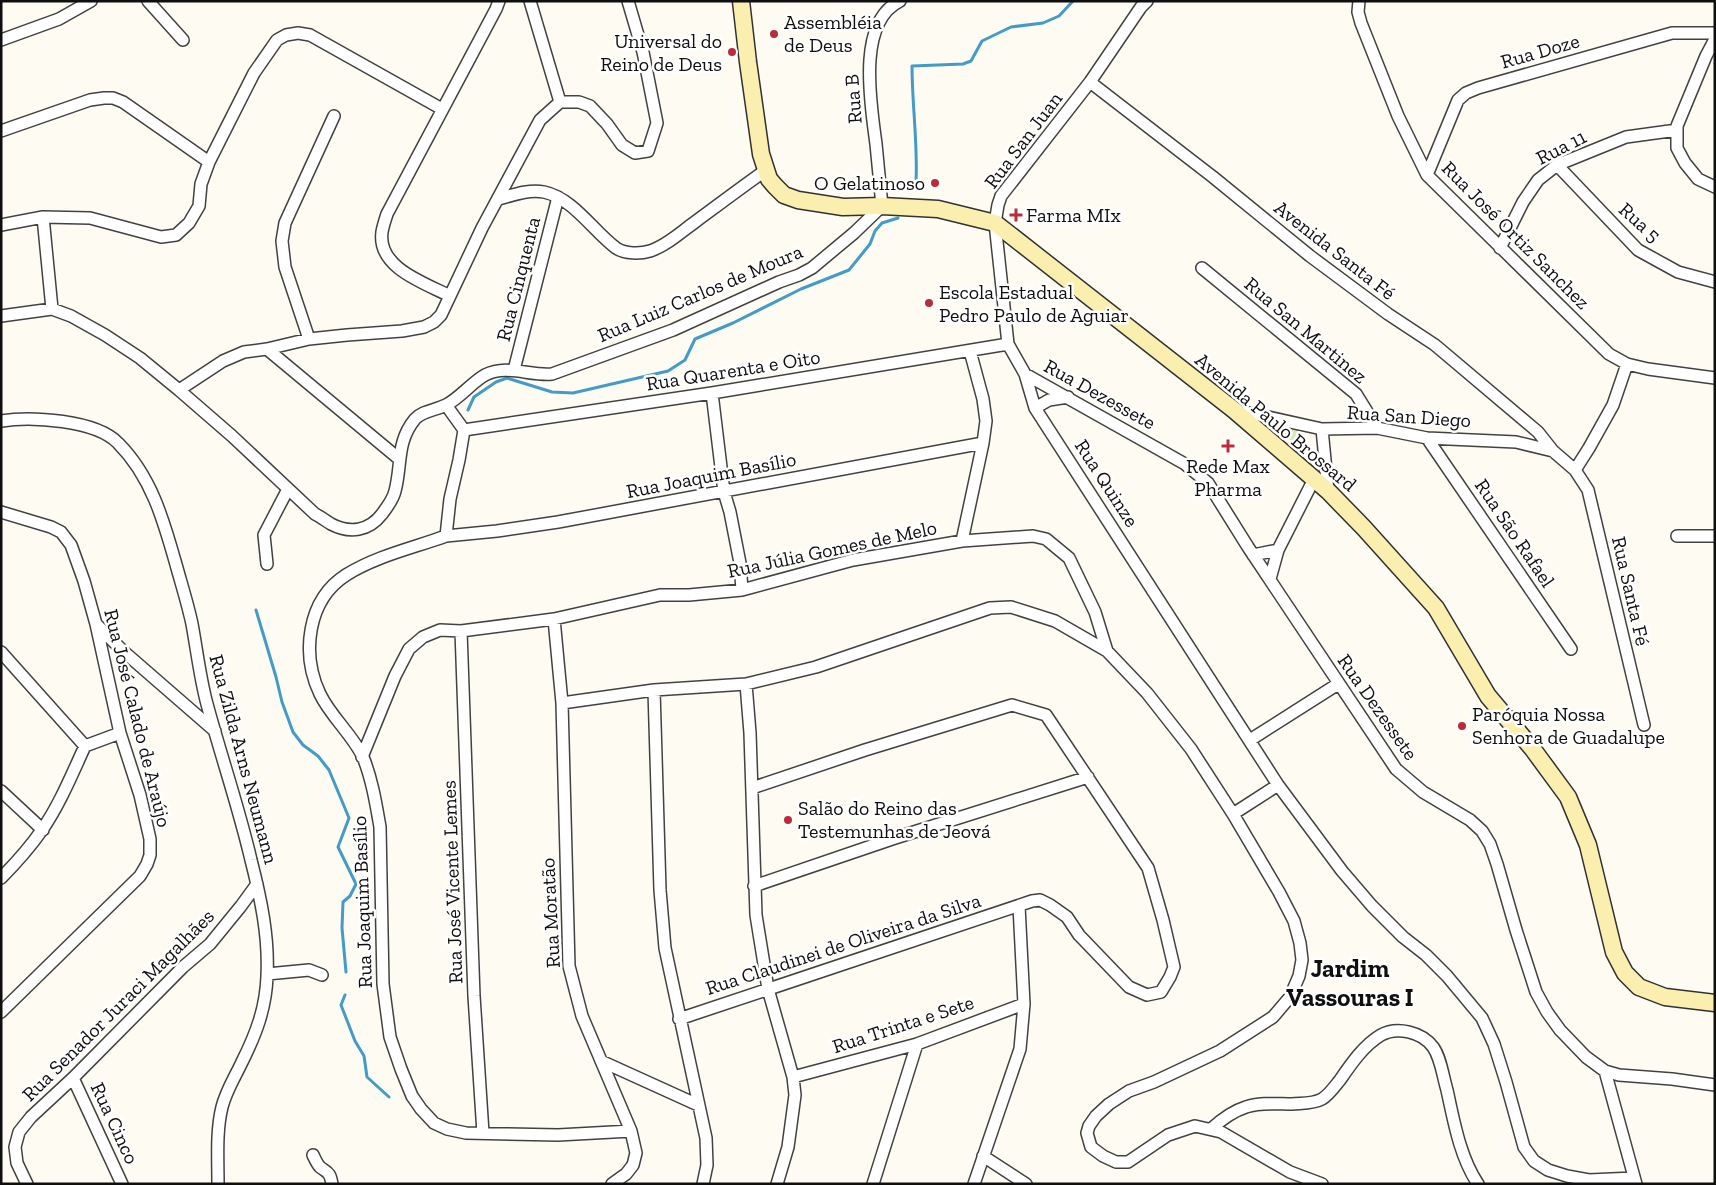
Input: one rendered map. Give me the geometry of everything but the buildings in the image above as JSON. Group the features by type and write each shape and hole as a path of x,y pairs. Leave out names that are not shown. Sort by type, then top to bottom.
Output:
{"main road":[{"name":"Avenida Paulo Brossard","path":"741,1 761,154 769,179 784,195 798,200 842,207 882,206 938,209 995,223 1234,410 1328,491 1436,608 1488,696 1532,748 1568,797 1588,845 1614,952 1626,973 1639,987 1665,997 1715,1003"}],"street":[{"path":"1,40 59,19 91,1"},
{"path":"148,1 183,40"},
{"path":"450,296 395,267 386,257 382,247 381,233 387,214 499,1"},
{"path":"530,1 560,102"},
{"path":"178,390 205,372 244,352 267,349 309,339 402,331 424,327 434,322 441,315 482,228 540,120 560,102 579,102 590,106 607,124 622,145 635,153 648,151 656,123 643,52 628,1"},
{"name":"Rua B","path":"882,206 868,86 870,50 880,21 892,5 900,1"},
{"name":"Rua San Juan","path":"995,223 1001,196 1090,82 1147,1"},
{"name":"Rua José Ortiz Sanchez","path":"1356,2 1361,23 1398,116 1427,175 1609,354 1627,364 1648,369 1715,378"},
{"path":"1,225 43,217 90,218 161,237 176,235 189,224 199,206 201,184 209,162 254,73 277,40 286,35 298,33 310,35 442,109"},
{"name":"Rua Doze","path":"1427,175 1439,150 1452,111 1458,100 1466,92 1672,33 1715,33"},
{"path":"1715,38 1677,126 1677,148 1685,163 1698,179 1715,187"},
{"name":"Avenida Santa Fé","path":"1090,82 1213,177 1310,256 1388,314 1435,345 1538,432 1553,451"},
{"path":"1,131 90,100 113,98 131,108 209,162"},
{"path":"309,339 284,267 282,241 285,223 334,116"},
{"name":"Rua 11","path":"1500,248 1538,180 1557,165 1626,137 1677,130"},
{"name":"Rua 5","path":"1557,165 1638,250 1678,272 1715,282"},
{"path":"499,199 536,191 546,192 558,197 617,249 630,253 641,253 651,251 670,241 766,170"},
{"name":"Rua Cinquenta","path":"514,370 558,197"},
{"name":"Rua Luiz Carlos de Moura","path":"52,309 70,316 105,335 140,358 232,436 315,514 331,524 342,528 363,530 376,522 395,493 398,458 404,436 417,417 446,405 485,375 501,370 514,370 540,375 552,374 673,330 779,282 799,275 812,268 854,234 882,206"},
{"path":"1,316 52,309 43,217"},
{"name":"Rua Quinze","path":"995,223 1008,344 1025,374 1035,408 1278,785 1342,871 1372,906 1403,937 1426,955 1447,976 1482,1018 1494,1044 1524,1147 1534,1161 1548,1170 1581,1178 1635,1181"},
{"name":"Rua San Martinez","path":"1202,268 1356,394 1377,428"},
{"name":"Rua Quarenta e Oito","path":"464,430 712,393 1008,344"},
{"path":"267,349 398,458"},
{"path":"962,541 986,421 983,399 970,350"},
{"path":"1575,470 1613,405 1627,364"},
{"name":"Rua Dezessete","path":"1025,374 1171,456 1208,483 1253,555 1396,769 1423,792 1470,820 1482,831 1490,844 1497,864 1536,992 1560,1030 1586,1057 1605,1071 1619,1075 1672,1079 1715,1085"},
{"path":"712,393 724,492 740,563 742,590"},
{"path":"1035,408 1049,400 1068,397"},
{"path":"446,405 464,430 450,499 446,536"},
{"name":"Rua San Diego","path":"1234,410 1322,429 1377,428 1428,438 1516,442 1553,451 1575,470"},
{"name":"Rua Zilda Arns Neumann","path":"1,421 12,419 80,424 95,428 110,436 136,464 148,483 166,530 191,620 206,701 243,826 257,884 265,929 267,974 265,1001 257,1032 228,1089 221,1108 218,1184"},
{"path":"1322,429 1328,491"},
{"name":"Rua São Rafael","path":"1428,438 1571,649"},
{"name":"Rua Joaquim Basílio","path":"631,1131 558,1134 466,1133 447,1129 434,1123 420,1109 400,1069 390,1037 383,984 380,827 373,789 362,757 320,694 313,674 309,648 314,616 320,602 345,576 377,559 446,536 558,522 982,443"},
{"name":"Rua Santa Fé","path":"1575,470 1588,490 1644,725"},
{"path":"1270,579 1278,550 1314,479"},
{"path":"267,564 264,535 288,489"},
{"name":"Rua José Calado de Araújo","path":"1,512 51,527 61,532 71,545 84,581 96,624 120,733 140,795 151,848 147,864 140,876 1,1012"},
{"name":"Rua Júlia Gomes de Melo","path":"362,757 395,676 409,649 423,637 440,630 461,631 554,619 660,595 742,590 853,560 962,541 1033,536 1046,538 1069,558 1095,612 1107,651 1147,694 1191,749 1233,814 1294,921 1302,960 1299,976 1290,997 1273,1017 1234,1042 1154,1082 1129,1091 1108,1104 1089,1126 1087,1133 1091,1147 1103,1156 1122,1163 1128,1162 1168,1135 1196,1126 1211,1129 1232,1138 1290,1172 1322,1184"},
{"path":"1678,536 1715,536"},
{"path":"1253,555 1278,550"},
{"path":"562,703 654,690 746,684 816,667 990,608 1011,607 1055,621 1107,651"},
{"name":"Rua Moratão","path":"554,619 562,703 569,966 582,1016 631,1131 636,1153 633,1165 626,1174 612,1184"},
{"path":"96,624 124,652 215,732"},
{"name":"Rua José Vicente Lemes","path":"461,631 474,996 483,1133"},
{"path":"1,652 85,746"},
{"path":"746,684 756,915 768,989 794,1077 795,1095 792,1127 777,1184"},
{"path":"1250,740 1338,684"},
{"path":"654,690 660,890 665,948 706,1138 707,1165 703,1184"},
{"name":"Rua Claudinei de Oliveira da Silva","path":"679,1019 1032,901 1040,900 1067,917 1079,935 1129,987 1147,995 1161,992 1174,967 1148,868 1046,715 1012,705 865,750 752,788"},
{"path":"1,878 19,860 43,830 85,746 120,733"},
{"path":"754,886 895,838 1088,777"},
{"path":"1233,814 1278,785"},
{"path":"1,791 43,830"},
{"name":"Rua Senador Juraci Magalhães","path":"27,1184 18,1163 15,1147 19,1132 31,1117 73,1078 183,967 210,944 230,921 257,884"},
{"path":"974,1184 1020,1049 1024,1004 1019,906"},
{"path":"267,974 309,970 322,975"},
{"name":"Rua Trinta e Sete","path":"794,1077 917,1044 1024,1004"},
{"path":"1211,1129 1232,1114 1246,1107 1310,1103 1322,1099 1332,1091 1354,1060 1383,1034 1395,1031 1411,1033 1424,1039 1434,1048 1440,1062 1456,1131 1473,1176 1478,1184"},
{"path":"873,1184 917,1044"},
{"path":"601,1061 698,1105"},
{"path":"1605,1071 1635,1181"},
{"name":"Rua Cinco","path":"73,1078 122,1184"},
{"path":"313,1156 320,1167 331,1176 332,1184"},
{"path":"983,1156 1026,1184"}],"green space":[{"path":"1266,420 1297,427 1299,444 1266,428"}],"waterway":[{"path":"916,182 912,66 963,64 971,61 982,41 1011,27 1043,23 1059,16 1073,1"},
{"path":"468,410 474,397 496,382 507,378 552,392 573,393 668,371 685,360 695,339 733,323 801,289 849,270 870,244 875,231 882,223 898,218"},
{"path":"256,610 282,702 293,732 303,745 318,756 329,770 349,818 338,847 356,884 350,896 343,902 342,928 346,972"},
{"path":"345,995 341,1005 355,1041 364,1056 367,1077 389,1097"}],"place":[{"name":"Assembléia de Deus","path":"774,34"},
{"name":"Universal do Reino de Deus","path":"732,52"},
{"name":"O Gelatinoso","path":"935,183"},
{"name":"Farma MIx","path":"1016,215"},
{"name":"Escola Estadual Pedro Paulo de Aguiar","path":"929,303"},
{"name":"Rede Max Pharma","path":"1228,446"},
{"name":"Paróquia Nossa Senhora de Guadalupe","path":"1462,726"},
{"name":"Salão do Reino das Testemunhas de Jeová","path":"788,820"}],"district":[{"name":"Jardim Vassouras I","path":"1350,982"}]}
